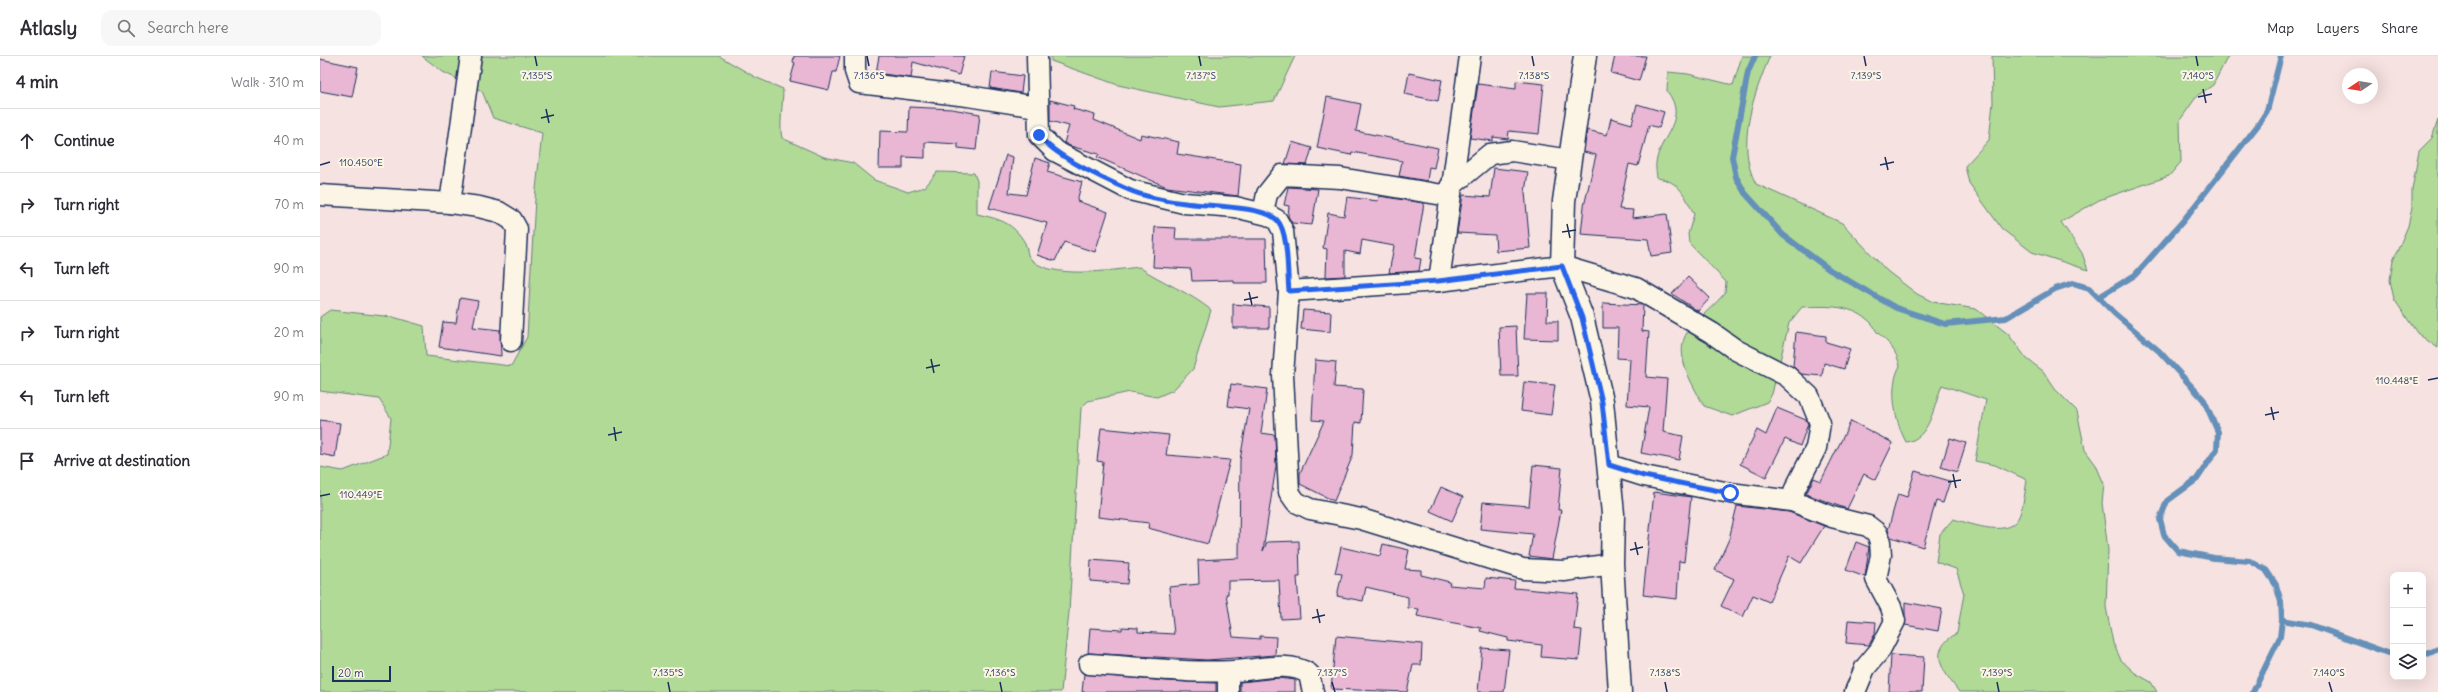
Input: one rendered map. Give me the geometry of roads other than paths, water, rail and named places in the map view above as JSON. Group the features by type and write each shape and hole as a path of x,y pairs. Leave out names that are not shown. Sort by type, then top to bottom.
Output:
{"street":[{"path":"450,203 471,56"},
{"path":"855,56 855,71 859,83 960,94 1037,107"},
{"path":"1037,56 1037,107 1039,135 1048,146 1130,190 1184,203 1236,207 1263,214 1277,220 1284,231 1289,291 1283,374 1289,492 1296,502 1310,509 1361,519 1523,569 1564,571 1612,564"},
{"path":"1438,281 1470,56"},
{"path":"1585,56 1564,202 1562,266 1582,318 1602,402 1613,514 1612,564 1620,692"},
{"path":"1263,214 1267,194 1282,175 1340,178 1450,191 1490,154 1512,151 1570,160"},
{"path":"320,195 450,203 499,212 512,220 517,229 511,341"},
{"path":"1289,291 1438,281 1562,266 1636,288 1659,300 1736,350 1787,376 1809,396 1820,423 1816,448 1795,489 1792,501"},
{"path":"1609,465 1644,476 1730,493 1792,501 1832,517 1868,526 1877,533 1881,555 1876,579 1891,607 1895,621 1880,650 1865,668 1855,692"},
{"path":"1089,664 1228,672 1276,667 1296,668 1309,674 1313,692"},
{"path":"1228,672 1228,692"}],"waterway":[{"path":"1755,56 1748,72 1732,157 1736,177 1745,193 1783,235 1830,270 1896,308 1945,324 2006,318 2055,289 2073,283 2089,288 2115,314 2159,351 2204,400 2218,432 2217,449 2197,479 2167,501 2160,519 2164,535 2178,551 2214,558 2250,561 2266,570 2276,585 2281,602 2282,620 2280,637 2253,692"},
{"path":"2099,297 2135,275 2183,221 2258,125 2267,111 2281,56"},
{"path":"2282,620 2311,625 2390,654"},
{"path":"2426,655 2438,649"}]}
